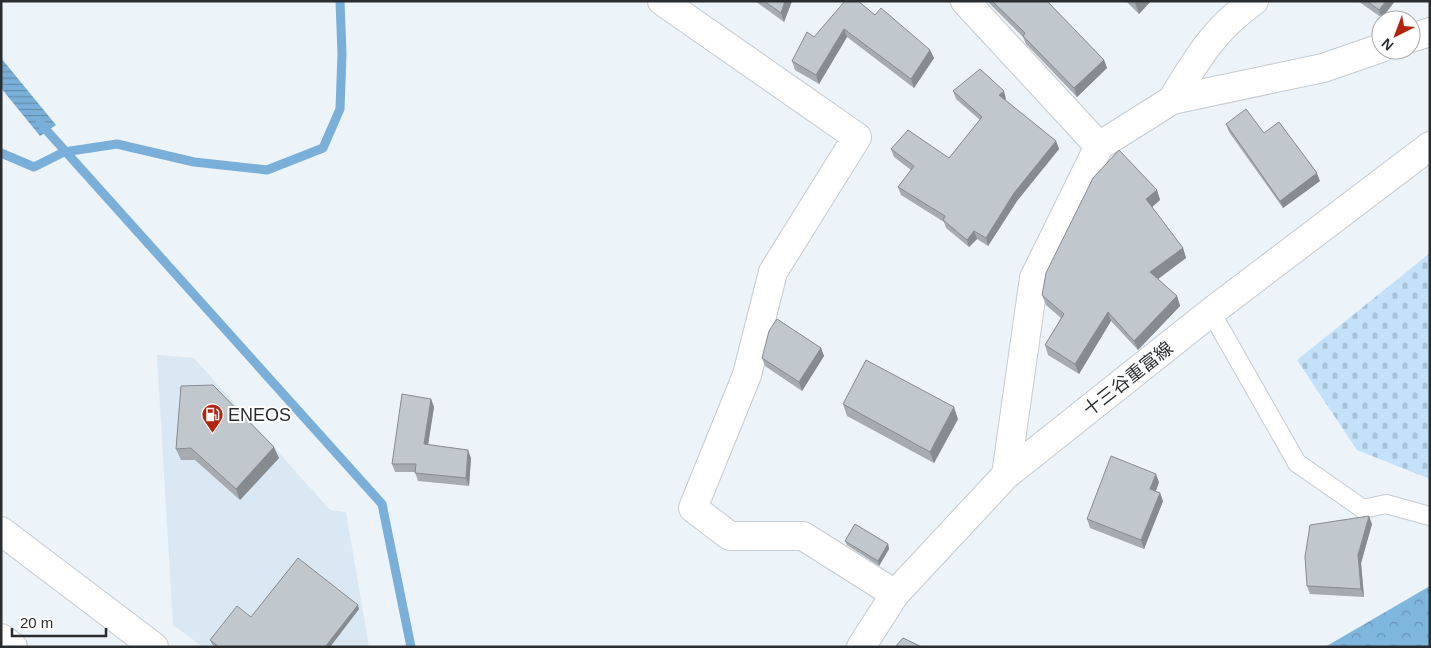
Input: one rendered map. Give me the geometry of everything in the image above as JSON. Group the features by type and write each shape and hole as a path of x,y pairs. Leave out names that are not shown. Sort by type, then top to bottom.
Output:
{"main road":[{"path":"662,1 856,138 773,272 747,375 693,508 730,536 803,536 895,594"},
{"path":"965,1 1099,146"},
{"path":"1172,100 1204,48 1236,14 1254,1"},
{"path":"1006,475 1034,278 1099,146 1172,100 1323,68 1371,51"},
{"name":"十三谷重富線","path":"861,647 895,594 1006,475 1211,312 1430,146"},
{"path":"1,531 154,647"},
{"path":"1,638 13,647"}],"lane":[{"path":"1211,312 1297,463 1363,509 1386,504 1430,516"}],"shaded area":[{"path":"1,58 56,125 40,136 1,88"},
{"name":"ENEOS","path":"157,355 194,358 330,510 346,512 369,647 203,647 173,625"}],"green space":[{"path":"1430,253 1430,479 1357,450 1297,360"},
{"path":"1430,586 1430,647 1325,647"}],"building":[{"path":"764,1 785,1 781,13"},
{"path":"845,1 858,1 875,15 881,8 930,50 911,79 844,29 816,75 792,61 807,32 814,37"},
{"path":"992,1 1047,1 1104,60 1074,88 1023,36 1025,33"},
{"path":"1367,1 1386,1 1379,10"},
{"path":"980,69 1004,91 999,95 1056,141 1014,193 986,238 974,231 967,240 943,220 945,216 898,187 914,166 891,149 908,130 949,158 982,117 953,91"},
{"path":"1246,109 1264,133 1279,122 1317,173 1280,201 1226,124"},
{"path":"1119,150 1157,190 1146,199 1183,248 1150,272 1177,296 1134,341 1108,312 1075,364 1045,345 1064,314 1042,295 1046,273 1093,178"},
{"path":"777,319 821,348 799,382 762,358 769,331"},
{"path":"866,360 954,407 930,452 843,404"},
{"path":"213,385 274,447 236,489 191,448 176,449 181,386"},
{"path":"402,394 431,399 424,444 468,450 466,478 415,473 416,464 392,464"},
{"path":"1111,456 1156,474 1150,489 1160,493 1141,540 1087,519"},
{"path":"1369,516 1358,555 1361,589 1307,586 1305,557 1310,525"},
{"path":"855,524 888,544 878,561 845,541"},
{"path":"298,558 358,605 325,647 219,647 210,640 237,606 251,617"},
{"path":"903,638 922,647 895,647"}],"waterway":[{"path":"1,153 34,167 64,152 117,144 194,162 267,170 323,148 340,109 342,54 340,1"},
{"path":"40,123 382,504 411,647"}],"place":[{"name":"ENEOS","path":"212,434"}]}
